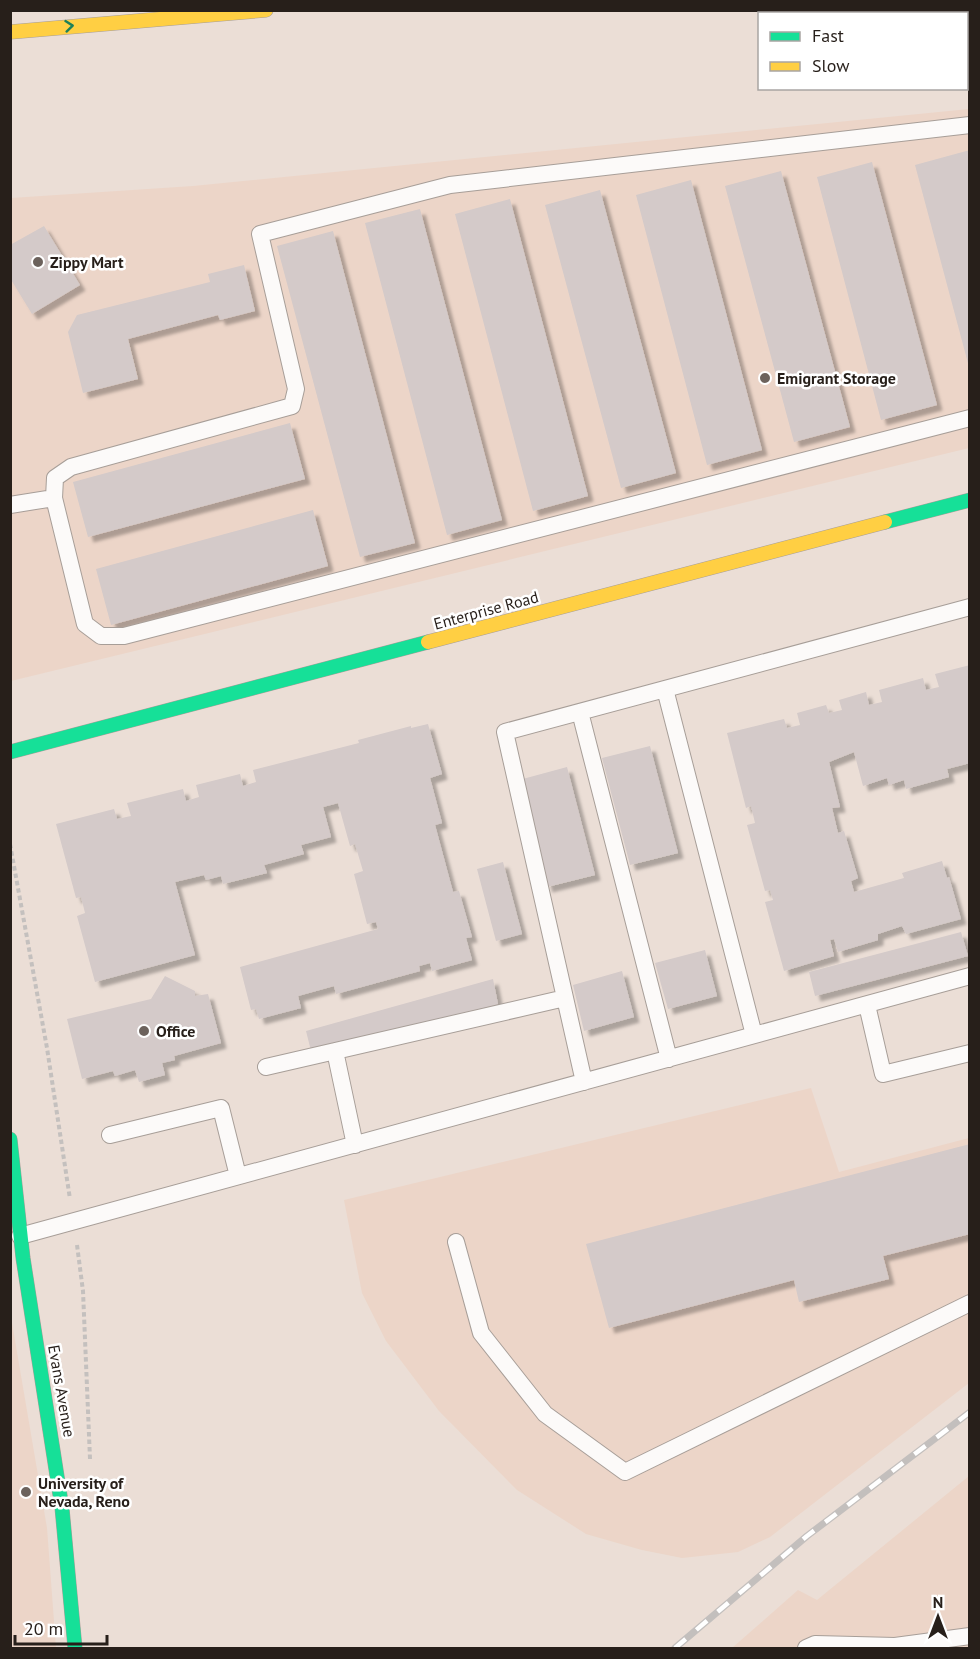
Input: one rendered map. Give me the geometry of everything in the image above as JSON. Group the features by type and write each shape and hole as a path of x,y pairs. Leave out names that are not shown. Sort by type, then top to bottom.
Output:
{"street":[{"path":"10,32 266,10"},
{"name":"Enterprise Road","path":"10,752 969,500"},
{"name":"Evans Avenue","path":"10,1139 20,1236 64,1510 75,1648"}],"lane":[{"path":"969,125 450,185 260,234 297,388 292,406 71,467 55,478 54,498 85,624 101,636 124,636 969,418"},
{"path":"10,506 54,498"},
{"path":"584,1082 505,732 969,607"},
{"path":"665,689 754,1035"},
{"path":"580,712 669,1059"},
{"path":"20,1236 969,976"},
{"path":"266,1067 565,998"},
{"path":"867,1005 883,1074 969,1053"},
{"path":"335,1051 355,1145"},
{"path":"110,1136 221,1108 238,1176"},
{"path":"456,1242 481,1333 545,1414 625,1472 969,1304"},
{"path":"806,1648 814,1644 895,1646 969,1636"}],"path":[{"path":"10,844 47,1047 83,1290"}],"shaded area":[{"path":"969,109 969,448 11,681 11,198 193,186"},
{"path":"811,1088 839,1172 969,1138 969,1383 770,1537 738,1552 682,1558 642,1550 586,1534 517,1490 439,1411 386,1341 362,1293 344,1200"},
{"name":"University of Nevada, Reno","path":"10,1311 47,1528 56,1648 11,1648"},
{"path":"969,1476 969,1648 732,1648 798,1590 817,1600"}],"building":[{"path":"970,150 970,367 969,367 915,165"},
{"path":"872,162 937,405 881,420 817,177"},
{"path":"781,171 850,427 794,442 725,186"},
{"path":"691,180 762,450 707,465 636,195"},
{"path":"600,190 676,473 621,488 545,205"},
{"path":"510,199 588,496 533,511 455,214"},
{"path":"420,209 502,520 447,535 365,223"},
{"name":"Zippy Mart","path":"44,226 80,285 32,314 10,278 10,245"},
{"path":"333,231 415,543 360,557 277,246"},
{"path":"244,265 255,311 220,320 218,315 128,339 138,379 83,393 68,332 77,315 210,282 208,274"},
{"path":"290,423 305,479 88,537 73,482"},
{"path":"313,510 328,566 111,625 96,569"},
{"path":"970,665 970,763 947,769 949,777 906,789 904,780 889,785 887,778 863,786 854,752 829,762 840,807 832,808 838,833 844,831 858,878 851,881 854,892 904,878 902,873 942,861 961,919 906,934 902,926 878,934 878,940 838,952 834,939 830,940 834,956 784,971 765,902 773,900 770,890 765,891 747,825 755,823 751,806 746,808 727,733 784,719 787,728 800,725 797,713 826,705 829,713 842,710 839,700 866,692 869,705 882,702 879,690 923,678 926,690 939,687 935,674"},
{"path":"428,724 442,774 430,778 442,823 435,825 453,892 459,891 472,937 466,938 472,960 432,971 430,963 419,966 420,971 336,994 334,986 298,996 301,1008 259,1019 256,1009 251,1010 240,967 378,929 376,922 367,924 354,874 363,871 355,844 350,846 338,803 323,807 331,837 301,845 304,854 264,865 267,873 223,884 221,876 206,880 204,875 175,882 195,955 95,982 77,916 85,913 81,897 76,898 56,824 114,809 117,819 131,816 127,803 183,789 186,801 199,797 196,785 240,774 243,786 256,782 253,770 359,743 358,740 411,726 411,728"},
{"path":"650,746 678,853 630,865 602,758"},
{"path":"567,767 595,875 547,887 519,780"},
{"path":"503,862 522,934 496,941 477,869"},
{"path":"961,932 968,956 815,996 809,972"},
{"path":"705,950 717,996 668,1009 655,963"},
{"path":"622,971 634,1017 584,1031 573,985"},
{"name":"Office","path":"165,976 195,991 195,996 208,994 221,1043 174,1056 175,1060 162,1063 165,1075 139,1082 135,1070 115,1076 113,1071 82,1079 67,1019 151,999"},
{"path":"493,979 498,1004 312,1055 306,1031"},
{"path":"970,1144 970,1234 883,1256 889,1279 799,1302 794,1280 609,1328 586,1244"}],"railway":[{"path":"675,1648 807,1536 970,1412"}],"traffic: fast":[{"path":"885,522 970,500"},
{"path":"10,752 428,642"},
{"path":"10,1139 23,1258 62,1508 75,1648"}],"traffic: slow":[{"path":"10,32 266,10"},
{"path":"428,642 885,522"}],"place":[{"name":"Zippy Mart","path":"38,262"},
{"name":"Emigrant Storage","path":"765,378"},
{"name":"Office","path":"144,1031"},
{"name":"University of Nevada, Reno","path":"26,1492"}]}
